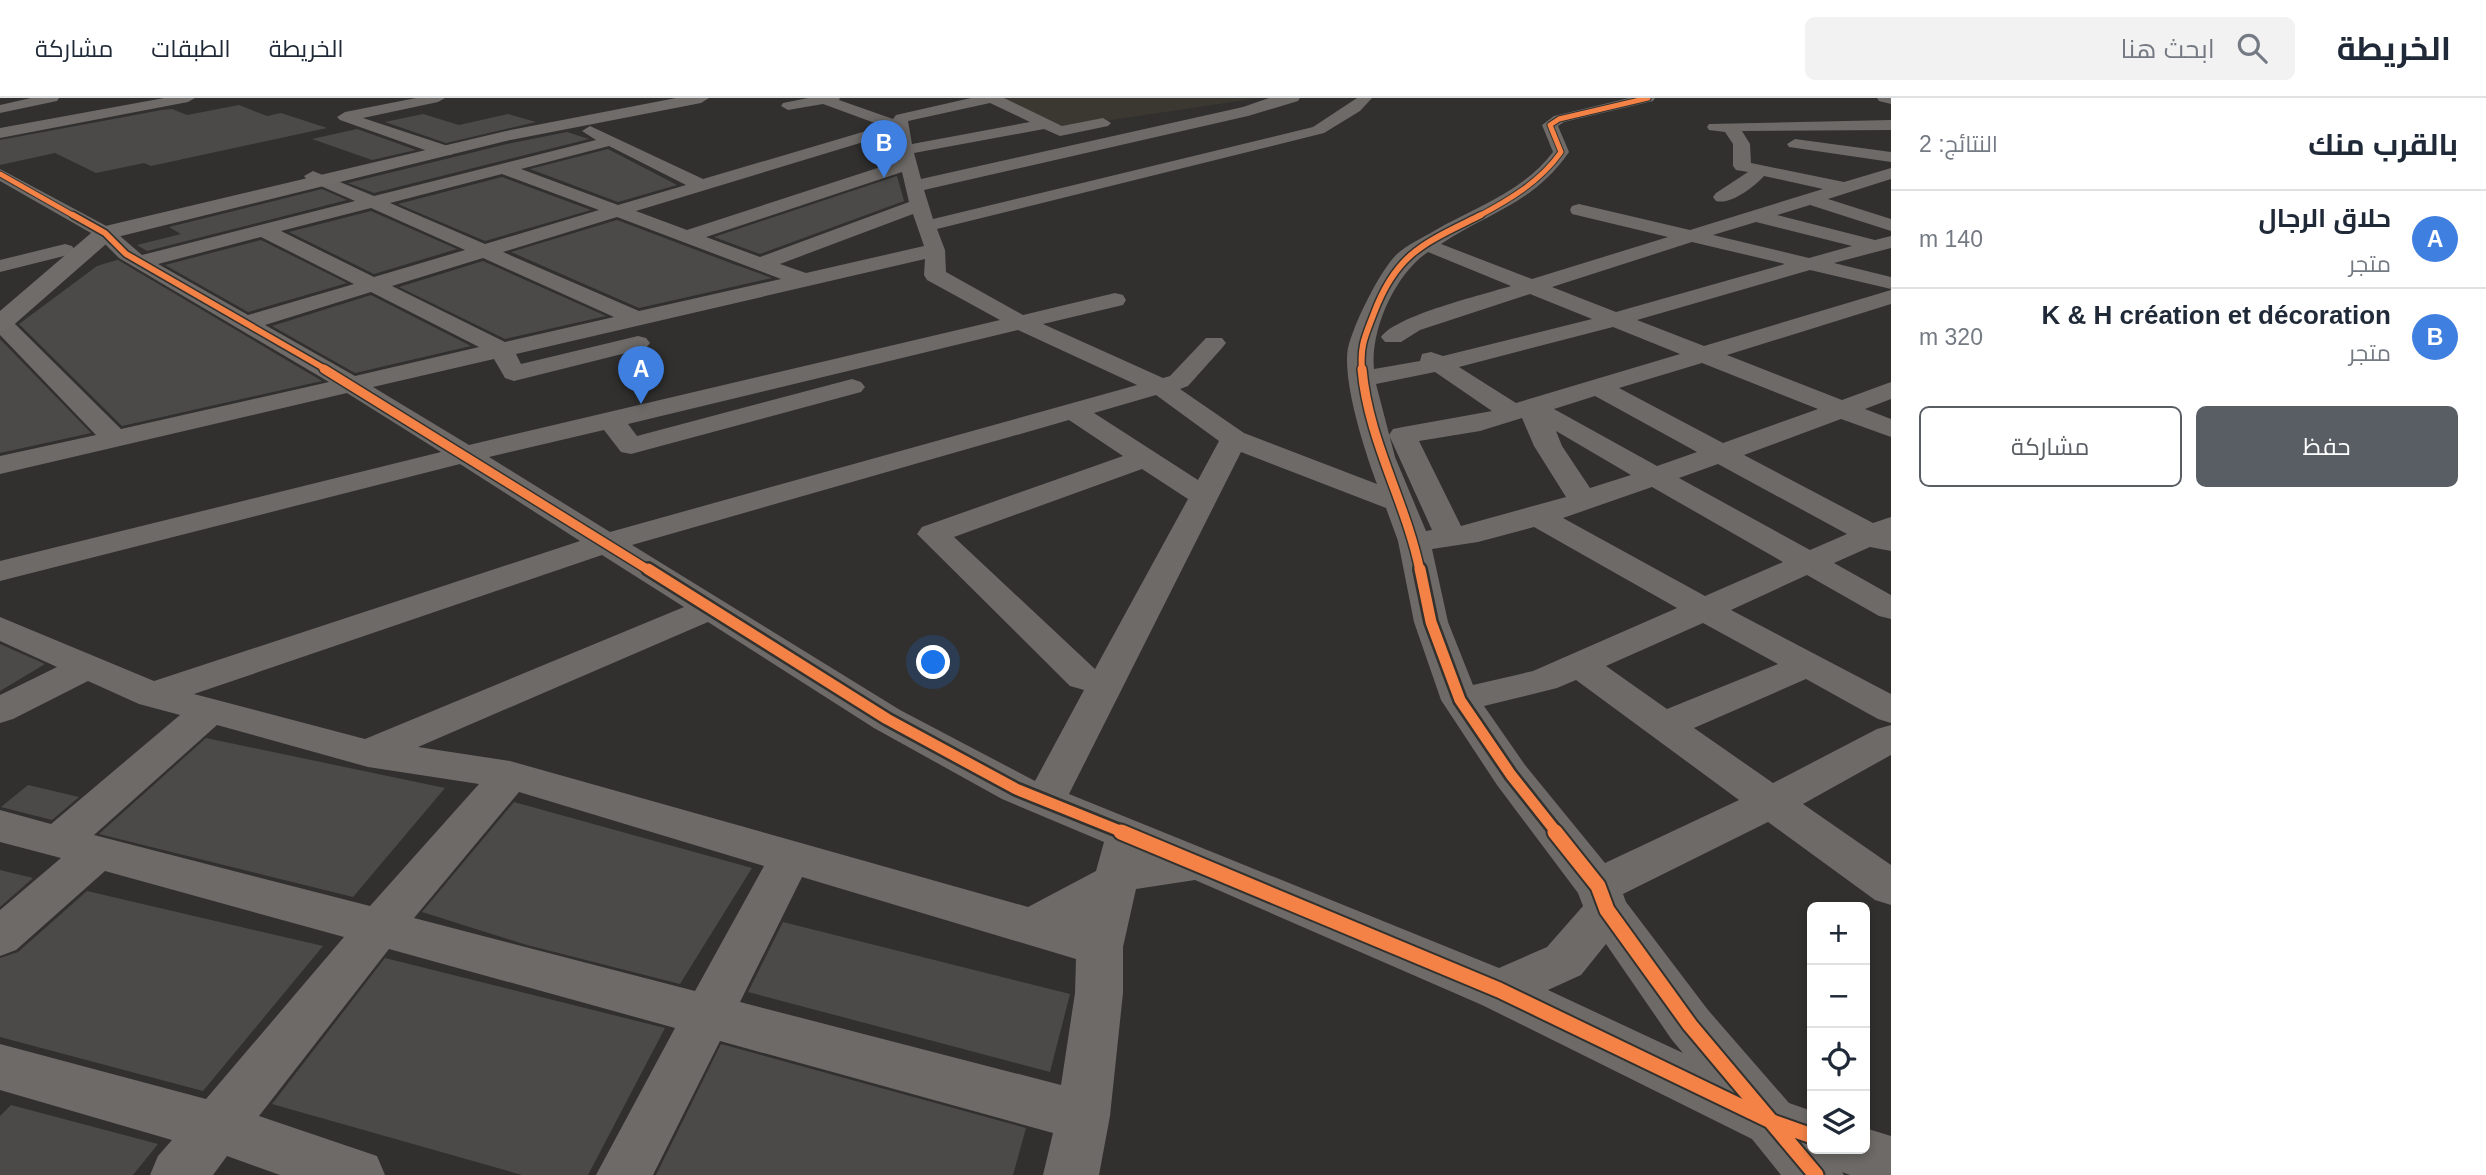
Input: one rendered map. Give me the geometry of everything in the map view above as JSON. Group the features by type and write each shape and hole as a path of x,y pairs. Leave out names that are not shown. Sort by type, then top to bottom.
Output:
{"street":[{"path":"0,111 52,98"},
{"path":"0,133 188,98"},
{"path":"365,98 391,108"},
{"path":"438,98 345,117 439,149 701,98"},
{"path":"0,299 65,250 100,230 575,115 670,98"},
{"path":"1262,144 1190,125 1124,121 1060,131 992,98 901,118 899,126 917,196 932,238 935,275 1021,323 1160,386 1234,439 1398,502"},
{"path":"760,264 917,196 1061,154 1190,125 1288,98"},
{"path":"0,465 833,273 932,238 1125,178 1318,130 1355,108 1365,98"},
{"path":"1381,330 1384,287 1404,259 1504,202 1551,166 1561,152 1550,125 1559,119 1648,98"},
{"path":"1884,98 1891,100"},
{"path":"788,106 828,99 899,126"},
{"path":"100,100 134,108"},
{"path":"1891,109 1707,120 1734,132 1891,157"},
{"path":"0,111 52,123"},
{"path":"571,122 703,186"},
{"path":"686,237 907,157 1047,124"},
{"path":"1734,132 1891,125"},
{"path":"246,323 899,126"},
{"path":"1734,132 1744,151 1742,166 1880,195"},
{"path":"139,262 611,141"},
{"path":"1061,154 1125,178"},
{"path":"504,169 804,280"},
{"path":"1722,197 1752,179 1759,170"},
{"path":"1816,1175 1690,1025 1460,700 1431,622 1413,541 1381,457 1364,396 1360,349 1381,330 1412,325 1891,173"},
{"path":"319,178 638,319"},
{"path":"9,185 100,230 126,254 350,383 887,719 1016,789 1499,990 1775,1123 1807,1134"},
{"path":"1811,200 1891,225"},
{"path":"1580,211 1693,235 1891,283"},
{"path":"1757,216 1886,246"},
{"path":"100,230 0,323 115,438"},
{"path":"263,230 501,349 514,373 664,337"},
{"path":"1427,245 1891,429"},
{"path":"1363,379 1441,365 1811,263 1886,246"},
{"path":"0,266 65,250"},
{"path":"745,317 854,290 833,273"},
{"path":"1451,538 1403,435 1479,423 1891,297"},
{"path":"0,571 464,455 1115,300"},
{"path":"1381,330 1522,410 1657,476 1891,608"},
{"path":"152,695 608,542 1180,381 1214,342"},
{"path":"1597,387 1722,454 1885,535"},
{"path":"1413,541 1451,538 1536,515 1722,454 1891,390"},
{"path":"1522,410 1583,500"},
{"path":"1072,411 1204,497"},
{"path":"1045,801 1234,439"},
{"path":"1106,683 1083,678 933,534 1145,458"},
{"path":"1536,515 1891,710"},
{"path":"1460,700 1544,680 1810,563 1885,535"},
{"path":"368,754 710,609"},
{"path":"0,628 152,695 368,754 510,775 1100,947"},
{"path":"1578,664 1891,888"},
{"path":"1665,726 1807,665"},
{"path":"0,710 88,666"},
{"path":"0,937 78,847 209,710"},
{"path":"1499,990 1564,961 1602,898 1891,738"},
{"path":"178,1175 215,1126 378,929 510,775"},
{"path":"0,826 1083,1116"},
{"path":"1071,1175 1083,1116 1099,993 1100,947 1127,834"},
{"path":"624,1175 791,856"},
{"path":"1032,927 1116,881 1123,874 1198,863"},
{"path":"7,1078 215,1126 357,1175"},
{"path":"1865,1154 1891,1163"}],"shaded area":[{"path":"1000,98 1259,98 1064,127"}],"building":[{"path":"239,105 267,116 281,113 327,128 151,166 144,163 96,173 55,153 0,165 0,140 162,110 172,109 187,115"},
{"path":"423,114 459,125 508,114 536,122 446,143 385,122"},
{"path":"357,129 416,150 372,160 312,139"},
{"path":"567,132 589,139 374,193 348,183 507,144"},
{"path":"608,149 677,185 618,202 530,169"},
{"path":"897,176 904,201 760,254 714,237"},
{"path":"502,177 591,210 485,241 398,204"},
{"path":"322,189 347,200 147,251 137,245 181,234 169,227"},
{"path":"371,211 457,249 374,274 289,232"},
{"path":"617,220 772,278 639,308 511,252"},
{"path":"261,240 347,283 248,312 165,265"},
{"path":"117,260 322,381 122,426 19,324 97,266"},
{"path":"483,261 606,316 505,339 399,287"},
{"path":"371,295 471,346 355,373 272,326"},
{"path":"0,339 91,433 0,453"},
{"path":"0,644 45,664 0,691"},
{"path":"206,738 445,788 353,897 99,834"},
{"path":"28,785 79,797 52,820 1,807"},
{"path":"514,802 752,868 680,984 527,945 422,912"},
{"path":"0,870 33,878 0,907"},
{"path":"87,891 323,946 203,1091 0,1037 0,958 18,952"},
{"path":"783,922 1070,994 1050,1072 748,992"},
{"path":"385,958 665,1028 588,1175 522,1175 272,1104"},
{"path":"721,1044 1026,1128 1013,1175 656,1175"},
{"path":"11,1105 158,1144 133,1175 0,1175 0,1116"}],"cycle path":[{"path":"1648,98 1559,119 1550,125 1561,152 1551,166 1504,203 1441,235 1404,259 1384,287 1360,349 1364,396 1381,457 1414,541 1431,622 1460,700 1511,775 1598,886 1607,910 1690,1025 1816,1175"},
{"path":"0,174 105,233 126,254 356,387 887,719 1016,789 1499,990 1775,1123 1807,1134"}],"place":[{"name":"K & H création et décoration","path":"884,178"},
{"name":"حلاق الرجال","path":"641,404"}]}
